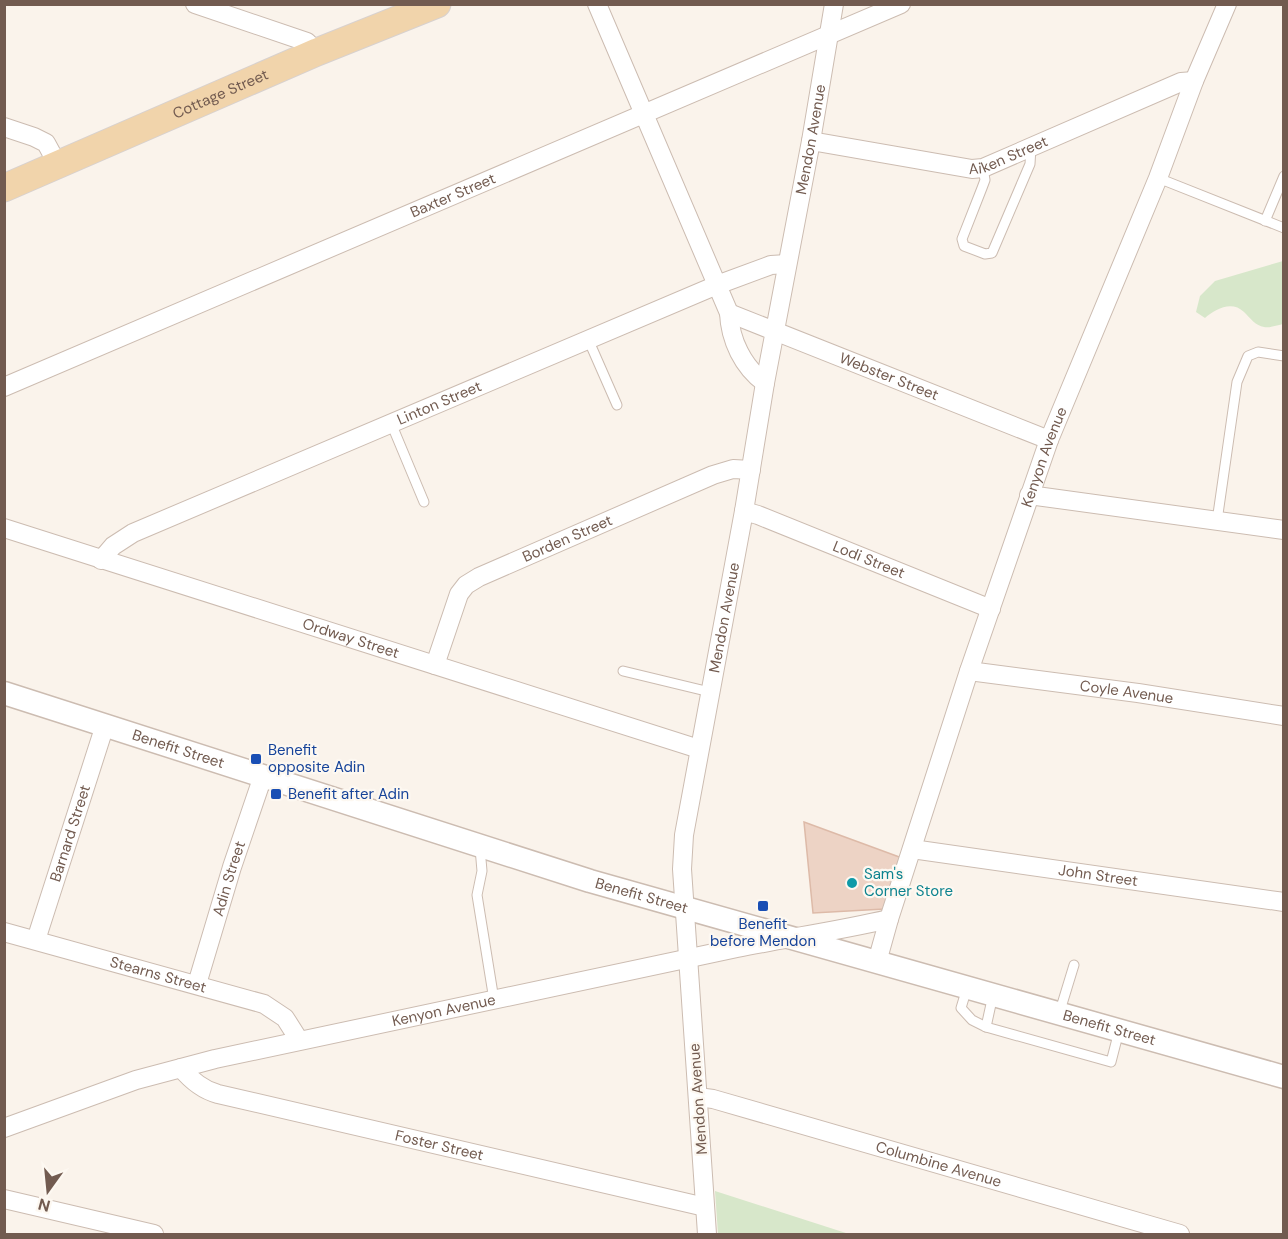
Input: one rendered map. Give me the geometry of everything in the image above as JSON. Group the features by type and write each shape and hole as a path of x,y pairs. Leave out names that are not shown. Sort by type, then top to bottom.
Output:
{"main road":[{"name":"Cottage Street","path":"4,188 317,52 437,4"}],"street":[{"path":"195,4 307,42 317,52"},
{"path":"597,4 729,313 730,327 738,350 752,374 765,383"},
{"name":"Mendon Avenue","path":"707,1234 682,852 834,4"},
{"name":"Baxter Street","path":"4,387 901,4"},
{"name":"Kenyon Avenue","path":"877,962 969,671 1049,440 1158,178 1194,81 1227,4"},
{"name":"Aiken Street","path":"811,141 972,169 983,168 1180,82 1194,81"},
{"path":"4,127 46,143 58,165"},
{"name":"Linton Street","path":"101,560 113,546 133,533 717,285 771,265 787,264"},
{"name":"Webster Street","path":"729,313 1049,440"},
{"name":"Borden Street","path":"435,665 459,594 466,585 479,577 713,475 734,469 751,470"},
{"path":"1029,495 1284,530"},
{"name":"Lodi Street","path":"744,511 991,609"},
{"name":"Ordway Street","path":"4,528 699,749"},
{"name":"Coyle Avenue","path":"969,671 1138,693 1284,716"},
{"name":"Benefit Street","path":"4,693 480,846 686,909 1284,1077"},
{"name":"Barnard Street","path":"36,940 105,725"},
{"name":"Adin Street","path":"197,984 232,867 263,776"},
{"name":"John Street","path":"912,849 1284,902"},
{"name":"Kenyon Avenue","path":"4,1128 136,1080 299,1040 790,937 835,932 889,919"},
{"name":"Stearns Street","path":"4,932 248,999 276,1010 292,1026 299,1040"},
{"name":"Foster Street","path":"181,1068 190,1078 210,1092 705,1208"},
{"name":"Columbine Avenue","path":"698,1097 713,1099 1180,1234"},
{"path":"4,1199 154,1234"}],"lane":[{"path":"983,168 982,188 962,238 964,246 986,254 992,253 1030,164 1031,147"},
{"path":"1264,221 1284,176"},
{"path":"1158,178 1284,228"},
{"path":"588,339 617,405"},
{"path":"1217,521 1237,382 1248,356 1258,352 1284,356"},
{"path":"391,423 424,502"},
{"path":"623,671 710,692"},
{"path":"480,846 482,871 477,895 494,1000"},
{"path":"1059,1014 1074,964"},
{"path":"967,988 961,1008 972,1020 986,1027 1111,1062 1119,1031"},
{"path":"986,1027 993,995"}],"green space":[{"path":"1283,261 1283,324 1261,326 1239,308 1229,306 1205,318 1196,312 1200,296 1215,281"},
{"path":"715,1191 849,1234 718,1234"}],"building":[{"name":"Sam's Corner Store","path":"804,822 902,858 884,909 813,913"}],"place":[{"name":"Benefit opposite Adin","path":"256,759"},
{"name":"Benefit after Adin","path":"276,794"},
{"name":"Sam's Corner Store","path":"852,883"},
{"name":"Benefit before Mendon","path":"763,906"}]}
